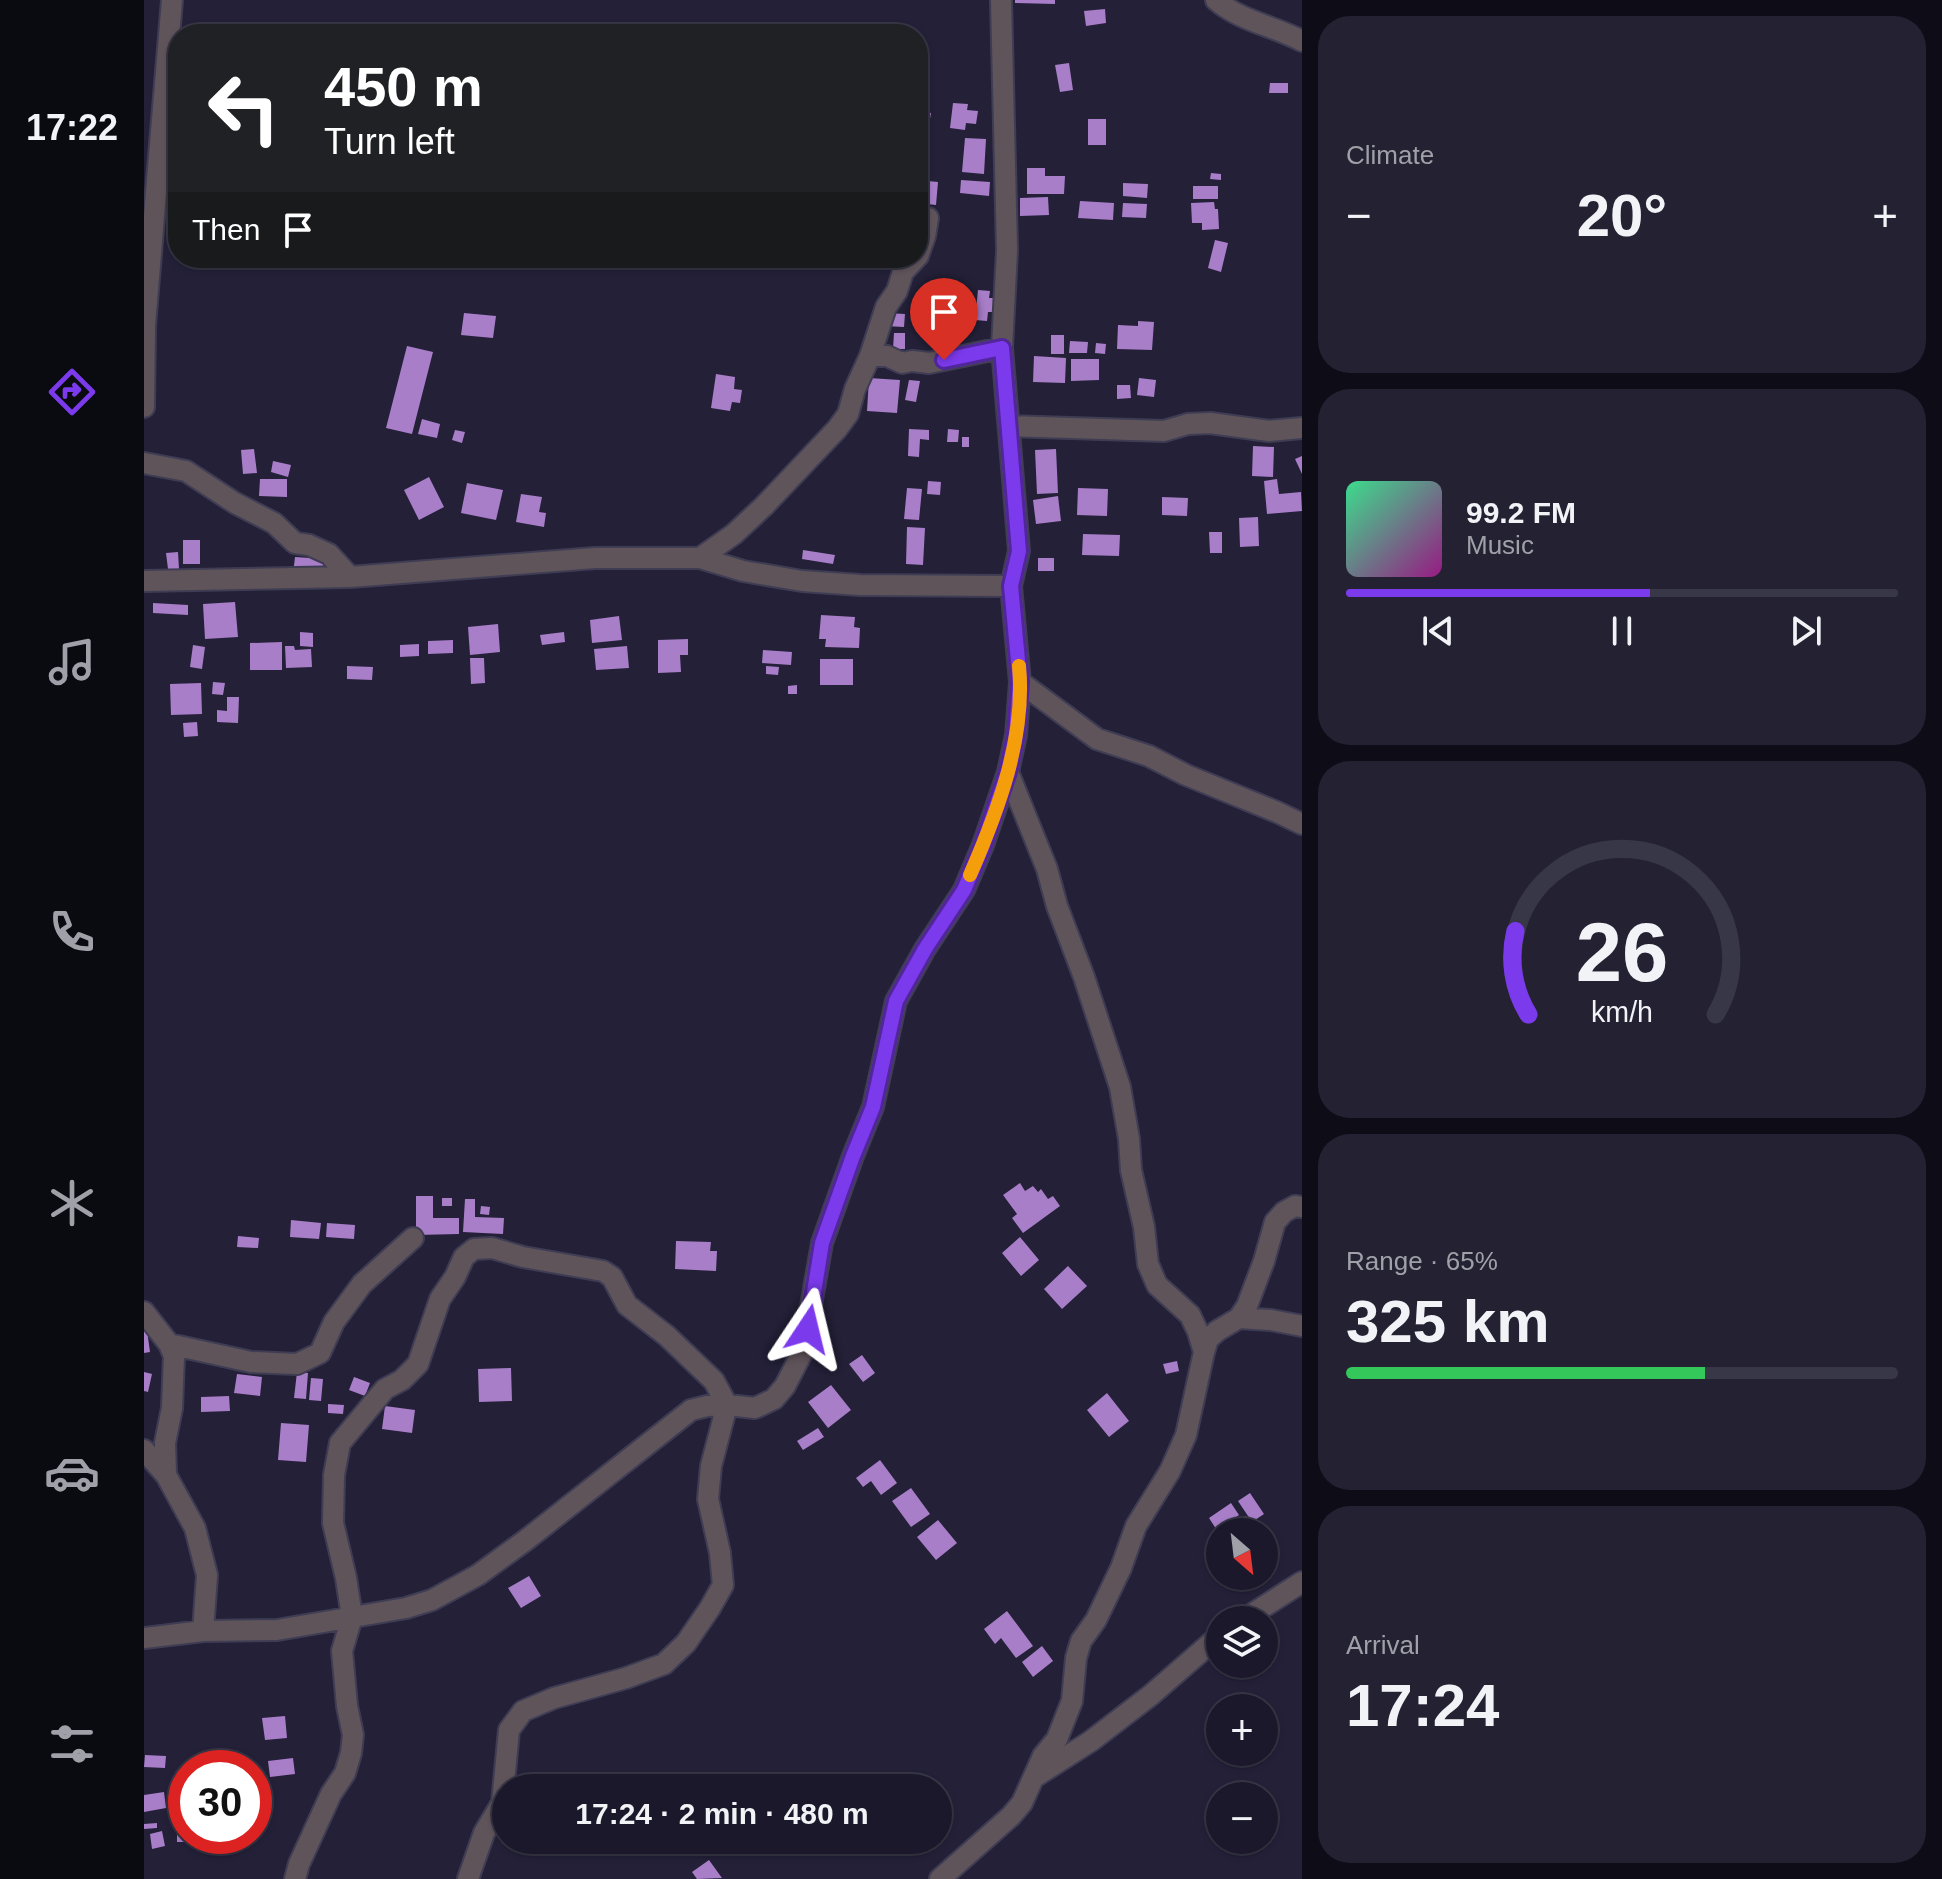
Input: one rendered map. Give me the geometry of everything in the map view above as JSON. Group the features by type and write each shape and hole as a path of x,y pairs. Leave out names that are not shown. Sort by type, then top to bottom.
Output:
{"street":[{"path":"170,24 172,0"},
{"path":"144,1638 203,1631 277,1630 406,1608 432,1600 478,1575 526,1540 691,1410 727,1405 755,1408 774,1399 785,1386 803,1351 822,1243 873,1107 896,1001 925,949 964,890 1008,772 1016,735 1020,682 1011,586 1019,551 1002,348 1007,250 1001,0"},
{"path":"1216,0 1242,17 1302,41"},
{"path":"144,407 145,325 168,48"},
{"path":"700,558 734,534 764,506 848,414 886,307 907,268"},
{"path":"870,356 887,356 902,363 929,363 1002,348"},
{"path":"1009,426 1164,431 1188,424 1210,423 1269,431 1302,428"},
{"path":"144,463 186,471 235,503 274,523 295,543 309,545 329,554 350,577"},
{"path":"144,581 350,577 595,558 700,558 743,571 802,581 860,585 1011,586"},
{"path":"1020,682 1097,739 1149,756 1302,824"},
{"path":"1008,772 1047,869 1120,1087 1148,1264 1157,1285 1190,1315 1204,1352"},
{"path":"940,1879 1022,1803 1043,1756 1057,1739 1072,1701 1076,1658 1081,1641 1096,1620 1121,1568 1136,1526 1170,1471 1186,1435 1208,1339 1239,1318 1247,1306 1275,1222 1284,1212 1300,1203"},
{"path":"169,1344 251,1362 297,1364 320,1353 334,1322 362,1284 413,1238"},
{"path":"295,1879 331,1794 345,1773 353,1735 342,1651 352,1617 333,1523 334,1475 340,1443 385,1389 402,1380 418,1364 440,1299 464,1257 474,1249 492,1248 523,1257 603,1271 612,1277 627,1305 667,1336 714,1381 727,1405 711,1466 708,1499 720,1553 723,1585 686,1643 664,1664 554,1698 523,1711 509,1730 502,1803 484,1833 468,1879"},
{"path":"145,1314 169,1344 174,1356 172,1408 165,1443 166,1475"},
{"path":"1239,1318 1302,1326"},
{"path":"144,1450 166,1475 195,1528 207,1575 203,1631"},
{"path":"1265,1606 1302,1582"},
{"path":"1031,1779 1091,1741 1206,1647"}],"building":[{"path":"1015,0 1055,0 1055,4 1015,3"},
{"path":"1105,9 1106,23 1086,26 1084,11"},
{"path":"1069,63 1073,90 1060,92 1055,65"},
{"path":"1270,83 1288,83 1288,93 1269,93"},
{"path":"953,103 968,104 967,110 978,111 976,124 966,123 965,130 950,128"},
{"path":"1088,119 1106,119 1106,145 1088,145"},
{"path":"965,138 986,139 984,174 962,172"},
{"path":"1027,168 1045,168 1045,176 1065,176 1064,194 1027,194"},
{"path":"1211,173 1221,174 1221,180 1210,179"},
{"path":"961,180 990,182 989,196 960,193"},
{"path":"928,181 938,182 936,205 928,204"},
{"path":"1123,183 1148,184 1147,198 1123,196"},
{"path":"1193,186 1218,186 1218,199 1193,199"},
{"path":"1048,197 1049,215 1020,216 1020,198"},
{"path":"1080,201 1114,203 1113,220 1078,218"},
{"path":"1214,202 1215,209 1218,209 1219,229 1202,230 1202,223 1192,223 1191,203"},
{"path":"1123,203 1147,204 1146,218 1122,217"},
{"path":"1215,240 1228,243 1221,272 1208,268"},
{"path":"978,290 990,291 989,298 994,298 993,312 988,312 987,321 975,320"},
{"path":"464,313 496,316 493,338 461,335"},
{"path":"886,313 905,314 904,327 885,326"},
{"path":"941,320 953,320 953,332 941,332"},
{"path":"1138,321 1154,322 1152,350 1117,349 1118,325 1138,326"},
{"path":"894,333 905,333 905,349 893,349"},
{"path":"1051,335 1064,335 1064,354 1051,354"},
{"path":"1070,341 1088,342 1087,353 1069,353"},
{"path":"1096,343 1106,344 1105,354 1095,353"},
{"path":"407,346 433,352 412,434 386,428"},
{"path":"1034,356 1066,358 1065,383 1033,382"},
{"path":"1071,359 1099,359 1099,380 1071,381"},
{"path":"716,374 735,377 734,389 742,390 740,403 732,402 730,411 711,408"},
{"path":"869,378 900,380 897,413 867,411"},
{"path":"1139,378 1156,380 1154,397 1137,395"},
{"path":"909,380 920,381 916,402 905,400"},
{"path":"1117,385 1130,385 1131,398 1117,399"},
{"path":"422,419 440,424 437,438 418,434"},
{"path":"909,429 929,430 929,440 920,439 919,457 908,456"},
{"path":"948,429 959,430 958,442 947,442"},
{"path":"455,430 465,432 462,443 452,440"},
{"path":"962,437 969,437 969,447 962,447"},
{"path":"1253,446 1274,447 1273,477 1252,476"},
{"path":"254,449 257,473 243,474 241,450"},
{"path":"1056,449 1058,493 1037,494 1035,450"},
{"path":"1302,456 1302,474 1295,459"},
{"path":"273,461 291,465 288,477 271,472"},
{"path":"429,477 444,507 419,520 404,490"},
{"path":"260,479 287,479 287,497 259,496"},
{"path":"1277,479 1279,494 1301,492 1302,511 1267,514 1264,481"},
{"path":"928,481 941,482 940,495 927,494"},
{"path":"467,483 503,490 496,520 461,513"},
{"path":"907,488 922,489 919,520 904,519"},
{"path":"1078,488 1108,489 1107,516 1077,515"},
{"path":"521,494 542,497 539,512 546,513 544,527 516,522"},
{"path":"1058,496 1061,521 1036,524 1033,500"},
{"path":"1162,497 1188,498 1187,516 1162,515"},
{"path":"1258,517 1259,546 1240,547 1239,518"},
{"path":"907,527 925,528 923,565 906,564"},
{"path":"1209,532 1222,532 1222,553 1210,553"},
{"path":"1083,534 1120,535 1119,556 1082,555"},
{"path":"183,540 200,540 200,564 183,564"},
{"path":"803,550 835,555 833,564 802,559"},
{"path":"178,552 179,569 168,569 166,553"},
{"path":"310,552 324,554 322,576 293,574 295,557 310,558"},
{"path":"1038,558 1054,558 1054,571 1038,571"},
{"path":"235,602 238,637 205,639 203,604"},
{"path":"153,603 188,605 188,615 153,613"},
{"path":"821,615 855,617 854,627 860,628 859,648 825,647 826,639 819,639"},
{"path":"619,616 622,640 592,643 590,620"},
{"path":"498,624 500,652 470,655 468,627"},
{"path":"300,632 313,633 313,647 300,646"},
{"path":"564,632 565,642 542,645 540,635"},
{"path":"688,639 688,655 680,655 681,672 658,673 658,640"},
{"path":"453,640 453,653 428,654 428,641"},
{"path":"282,642 282,670 250,670 250,643"},
{"path":"419,644 419,656 400,657 400,645"},
{"path":"193,645 205,647 202,669 190,667"},
{"path":"285,646 294,646 295,650 311,649 312,667 286,668"},
{"path":"627,646 629,668 596,670 594,649"},
{"path":"763,650 792,652 791,665 762,663"},
{"path":"470,658 484,658 485,683 471,684"},
{"path":"820,659 853,659 853,685 820,685"},
{"path":"347,666 373,667 372,680 347,679"},
{"path":"766,666 779,667 778,675 766,674"},
{"path":"213,682 225,683 223,695 212,694"},
{"path":"201,683 202,714 171,715 170,684"},
{"path":"797,685 797,694 788,694 788,686"},
{"path":"227,697 239,697 238,723 217,722 217,710 227,711"},
{"path":"197,722 198,736 184,737 183,723"},
{"path":"1020,1183 1025,1191 1033,1186 1038,1192 1041,1189 1048,1199 1053,1196 1060,1206 1023,1233 1012,1218 1017,1214 1003,1195"},
{"path":"416,1196 433,1196 433,1218 459,1218 459,1234 416,1235"},
{"path":"442,1198 452,1198 452,1206 442,1206"},
{"path":"465,1199 475,1199 475,1217 504,1218 503,1234 463,1232"},
{"path":"481,1206 490,1207 489,1215 480,1214"},
{"path":"291,1220 321,1223 319,1239 290,1237"},
{"path":"327,1223 355,1225 354,1239 326,1237"},
{"path":"238,1236 259,1238 258,1248 237,1247"},
{"path":"1020,1237 1039,1260 1021,1276 1002,1253"},
{"path":"676,1241 711,1242 710,1251 717,1251 716,1271 675,1269"},
{"path":"1068,1266 1087,1286 1062,1309 1044,1289"},
{"path":"147,1330 150,1352 144,1353 144,1331"},
{"path":"862,1355 875,1373 863,1382 849,1364"},
{"path":"1177,1361 1179,1371 1166,1374 1163,1364"},
{"path":"511,1368 512,1401 479,1402 478,1369"},
{"path":"144,1372 152,1374 148,1392 144,1391"},
{"path":"297,1372 308,1373 306,1399 294,1398"},
{"path":"237,1374 262,1377 260,1396 234,1393"},
{"path":"354,1377 370,1383 365,1396 349,1390"},
{"path":"311,1378 323,1379 321,1401 309,1400"},
{"path":"831,1385 851,1410 828,1428 808,1402"},
{"path":"1107,1393 1129,1421 1109,1437 1087,1410"},
{"path":"229,1396 230,1411 201,1412 201,1397"},
{"path":"328,1404 344,1405 343,1414 328,1413"},
{"path":"385,1406 415,1410 412,1433 382,1429"},
{"path":"281,1423 309,1425 306,1462 278,1460"},
{"path":"818,1428 824,1437 803,1450 797,1441"},
{"path":"880,1460 897,1483 881,1495 871,1481 863,1487 856,1478"},
{"path":"911,1488 930,1514 911,1527 892,1501"},
{"path":"1250,1493 1264,1514 1249,1518 1238,1501"},
{"path":"1231,1503 1239,1515 1235,1518 1209,1518"},
{"path":"938,1520 957,1543 936,1560 917,1537"},
{"path":"529,1576 541,1596 521,1608 508,1588"},
{"path":"1007,1611 1033,1646 1016,1658 1001,1638 995,1644 984,1629"},
{"path":"1042,1646 1053,1661 1033,1677 1022,1662"},
{"path":"285,1716 287,1738 265,1740 262,1718"},
{"path":"145,1755 166,1756 165,1768 144,1767"},
{"path":"293,1758 295,1774 272,1777 272,1761"},
{"path":"164,1792 166,1808 144,1812 144,1795"},
{"path":"157,1823 157,1828 144,1829 144,1824"},
{"path":"162,1831 165,1846 152,1849 150,1834"},
{"path":"709,1860 722,1878 697,1879 692,1872"}],"slow traffic":[{"path":"970,875 1008,772 1016,735 1019,666"}],"route":[{"path":"808,1329 822,1243 873,1107 896,1001 925,949 964,890 1008,772 1016,735 1020,682 1011,586 1019,551 1002,348 944,360"}]}
